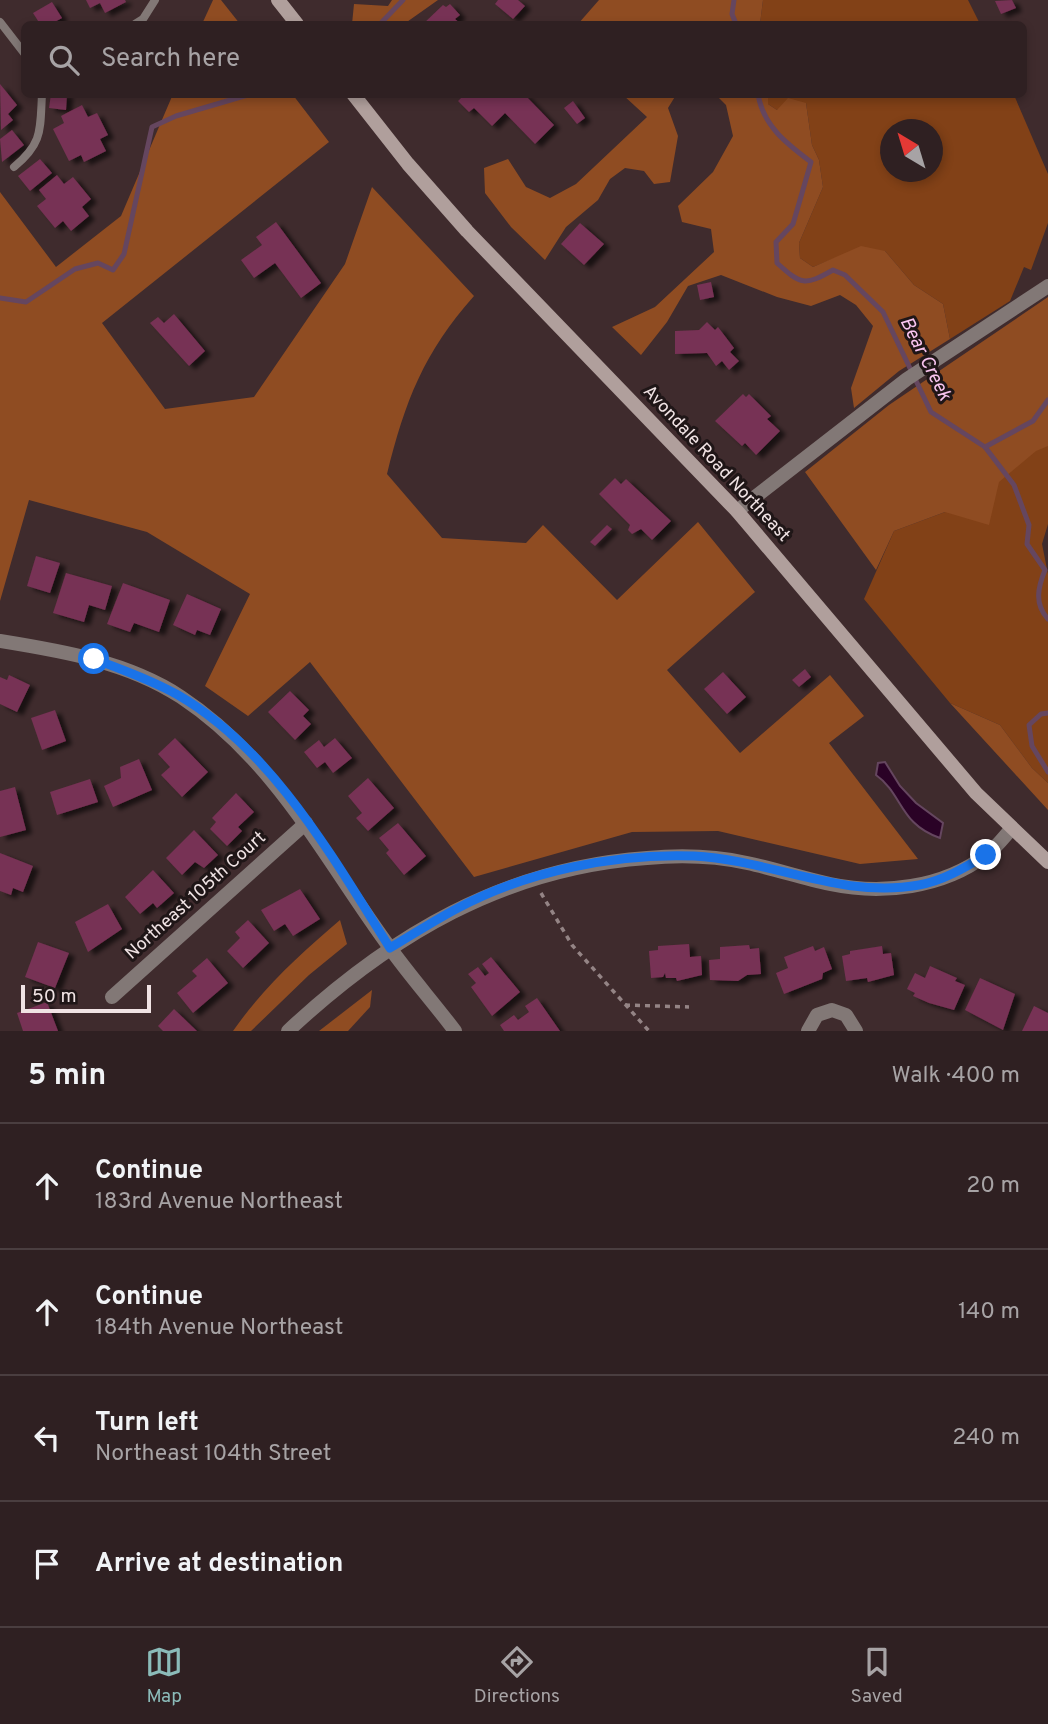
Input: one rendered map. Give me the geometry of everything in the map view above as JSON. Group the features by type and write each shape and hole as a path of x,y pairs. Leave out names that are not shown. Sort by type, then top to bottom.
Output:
{"main road":[{"path":"278,0 296,21"},
{"name":"Avondale Road Northeast","path":"356,98 408,164 467,231 737,510 976,793 1048,862"}],"street":[{"path":"737,510 907,379 1048,286"},
{"path":"0,641 94,659 143,677 180,696 229,733 268,772 306,822 390,948 456,1031"},
{"name":"Northeast 105th Court","path":"112,998 306,822"},
{"path":"288,1031 325,996 390,948 471,902 517,883 587,865 695,856 747,863 832,885 884,889 921,885 957,872 986,855 1012,828"},
{"path":"808,1031 817,1015 832,1010 846,1015 856,1031"}],"lane":[{"path":"140,21 155,0"},
{"path":"0,22 21,48"},
{"path":"14,167 31,153 39,139 42,98"}],"path":[{"path":"541,893 572,944 649,1031"},
{"path":"625,1004 690,1007"}],"shaded area":[{"path":"213,0 221,0 238,21 203,21"},
{"path":"392,0 438,0 408,21 352,21 354,4 388,6"},
{"path":"599,0 763,0 760,21 581,21"},
{"path":"763,0 968,0 978,21 760,21"},
{"path":"171,98 295,98 329,142 102,323 165,409 254,397 345,264 372,187 474,296 442,337 418,379 401,423 387,474 442,538 526,543 543,525 617,600 698,522 755,592 667,670 740,753 830,675 864,716 829,743 918,859 860,864 718,831 632,832 474,877 310,662 248,716 205,686 250,594 147,532 29,500 0,601 0,192 56,267 121,216"},
{"path":"626,98 674,98 668,108 678,136 670,182 654,184 644,171 625,168 610,179 598,200 566,227 545,260 511,227 485,193 484,168 508,159 526,187 550,198 576,184 647,117"},
{"path":"719,98 768,98 768,104 777,110 788,98 806,103 812,145 819,160 823,187 799,243 800,258 813,267 861,246 885,251 914,285 943,304 950,339 899,371 854,408 851,388 873,326 856,305 840,295 811,306 777,297 721,275 688,286 667,322 641,355 612,327 655,307 714,252 711,229 682,222 678,206 713,172 733,136 726,105"},
{"path":"768,98 1015,98 1048,174 1048,223 1031,270 1024,267 1010,301 950,339 943,304 914,285 885,251 835,258 813,267 800,258 799,243 823,187 819,160 812,145 806,103 777,110 768,104"},
{"path":"1048,297 1048,446 1036,451 999,482 989,525 945,512 894,531 876,570 805,472 889,405"},
{"path":"1048,358 1048,524 1042,544 1048,574 1048,783 1032,768 1000,725 950,703 864,599 894,531 945,512"},
{"path":"950,703 1000,725 1032,768 1048,783 1048,810"},
{"path":"885,762 900,786 916,803 943,823 940,838 916,825 892,791 876,775 878,763"},
{"path":"340,920 347,944 309,975 251,1031 233,1031 283,972"},
{"path":"372,990 370,1007 348,1031 319,1031"}],"building":[{"path":"86,0 126,2 105,13 100,3 90,8"},
{"path":"498,0 518,0 525,6 513,19 495,4"},
{"path":"1012,0 1016,8 1001,14 995,1"},
{"path":"52,2 62,18 56,21 38,21 33,13"},
{"path":"450,4 460,15 455,19 457,21 426,21 443,5 446,7"},
{"path":"0,84 17,105 8,114 13,120 1,130"},
{"path":"50,98 67,98 66,110 49,108"},
{"path":"461,98 528,98 554,125 535,144 505,113 492,126 474,108 469,112 458,101"},
{"path":"573,101 585,118 577,124 564,108"},
{"path":"82,105 88,117 97,113 108,135 100,139 106,151 84,162 81,155 69,161 53,129 64,123 61,116"},
{"path":"12,130 24,145 2,162 0,139"},
{"path":"40,159 52,173 30,191 18,176"},
{"path":"57,175 64,184 73,177 91,199 82,207 89,216 71,231 63,221 55,228 37,206 46,199 39,190"},
{"path":"276,222 321,283 301,298 275,263 254,278 241,260 262,245 256,237"},
{"path":"580,223 604,244 584,265 561,244"},
{"path":"711,282 714,297 700,300 697,285"},
{"path":"174,314 205,351 189,366 150,323 158,317 164,323"},
{"path":"707,322 715,330 718,327 734,348 730,352 739,361 729,370 722,361 716,366 707,353 675,354 675,331 699,330"},
{"path":"743,394 746,397 749,394 771,416 767,419 780,431 756,455 745,443 742,446 715,421"},
{"path":"615,478 621,484 626,479 671,521 652,540 641,529 632,534 628,530 630,525 599,494"},
{"path":"607,525 612,529 595,546 590,542"},
{"path":"36,556 60,563 50,593 27,586"},
{"path":"66,573 112,586 105,610 89,605 84,622 53,613"},
{"path":"123,583 170,600 159,632 134,623 130,632 107,624"},
{"path":"187,594 221,609 210,635 197,630 195,635 173,625"},
{"path":"805,669 811,677 799,687 792,680"},
{"path":"723,672 746,697 727,714 704,689"},
{"path":"9,675 30,685 17,712 0,704 0,677 7,680"},
{"path":"290,691 309,710 303,716 311,724 295,740 268,712"},
{"path":"55,710 66,741 42,750 31,718"},
{"path":"175,738 208,772 182,797 161,775 170,767 158,754"},
{"path":"335,738 352,758 333,773 325,762 317,768 304,752 319,740 324,747"},
{"path":"139,759 152,790 113,807 104,786 121,778 120,767"},
{"path":"368,778 394,808 368,831 356,818 362,813 348,796"},
{"path":"90,779 98,802 57,815 50,792"},
{"path":"15,787 26,830 0,837 0,791"},
{"path":"236,793 254,812 238,827 242,831 227,846 210,829 216,822 212,818"},
{"path":"398,823 426,856 404,875 386,853 389,850 379,838"},
{"path":"194,830 218,855 204,868 195,862 182,875 166,858"},
{"path":"0,853 33,866 23,892 13,888 11,895 0,891"},
{"path":"153,870 174,893 157,908 153,903 140,914 125,897"},
{"path":"300,889 320,919 293,936 285,924 274,931 261,910"},
{"path":"108,904 122,929 88,952 75,922"},
{"path":"248,920 269,943 243,968 227,951 240,938 235,932"},
{"path":"38,942 69,953 55,988 25,977"},
{"path":"689,944 690,957 701,956 702,975 677,981 676,978 666,978 665,973 663,977 651,978 649,951 658,950 658,946"},
{"path":"749,945 750,949 759,948 761,974 747,975 738,981 710,980 709,960 720,959 720,947"},
{"path":"813,946 815,951 824,947 832,969 823,973 822,979 784,994 776,973 788,968 784,957"},
{"path":"882,946 883,954 891,953 894,975 868,982 867,978 846,981 842,956 850,954 850,951"},
{"path":"491,957 520,992 492,1016 471,987 476,983 468,974 478,967 485,976 489,973 482,964"},
{"path":"207,958 228,983 193,1013 177,993 197,976 192,971"},
{"path":"930,966 957,978 955,981 965,985 954,1010 913,996 915,993 907,989 915,973 925,978"},
{"path":"980,978 1015,994 1003,1030 965,1010"},
{"path":"537,998 560,1031 504,1031 500,1025 514,1015 518,1020 529,1012 525,1006"},
{"path":"47,1002 58,1031 23,1031 17,1013"},
{"path":"1034,1006 1048,1013 1048,1031 1022,1031"},
{"path":"174,1009 197,1031 163,1031 158,1026"}],"waterway":[{"path":"383,21 403,0"},
{"name":"Bear Creek","path":"734,0 732,14 735,21"},
{"path":"0,298 26,302 75,269 98,263 113,270 124,254 152,127 176,116 237,98"},
{"name":"Bear Creek","path":"759,98 765,116 777,133 811,162 793,224 776,242 777,263 792,276 804,281 816,279 833,270 845,275 883,312 931,412 985,447 1014,485 1029,525 1027,544 1045,570 1039,601 1048,619"},
{"path":"985,447 1033,421 1048,400"},
{"name":"Bear Creek","path":"1048,713 1041,714 1029,725 1032,746 1048,772"}],"route":[{"path":"94,659 143,677 180,696 229,733 268,772 306,822 390,948 459,907 517,883 587,865 695,856 747,863 832,885 884,889 921,885 957,872 986,855"}]}
